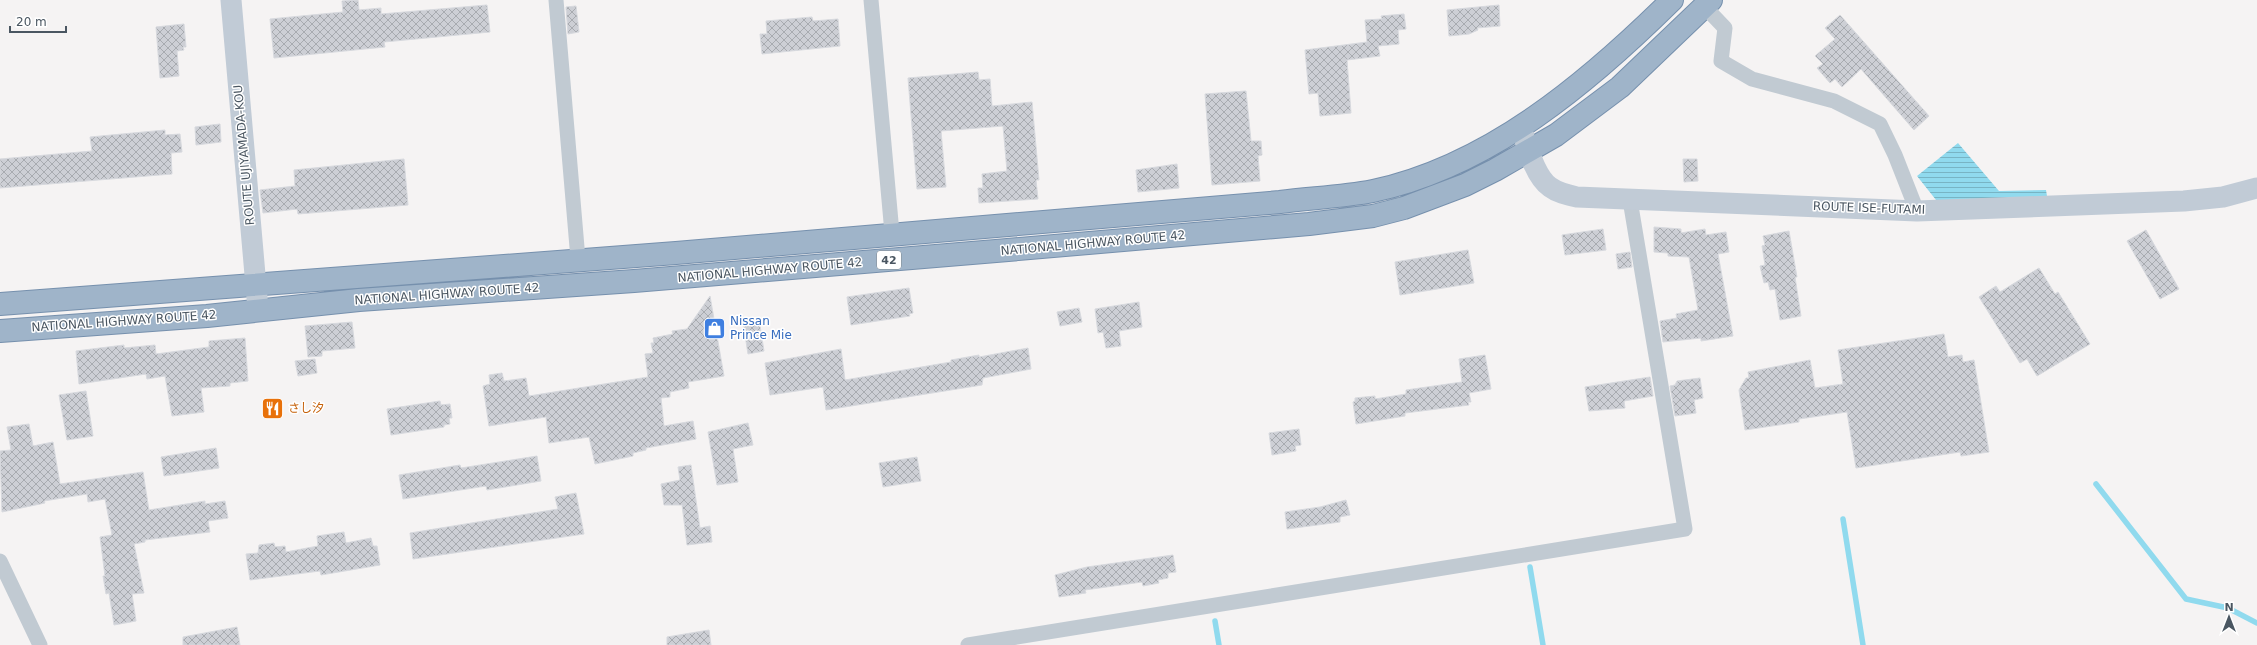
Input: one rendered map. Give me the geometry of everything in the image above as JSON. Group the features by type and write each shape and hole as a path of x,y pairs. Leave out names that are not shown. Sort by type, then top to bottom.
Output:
{"highway":[{"name":"NATIONAL HIGHWAY ROUTE 42","path":"0,304 578,259 676,253 892,233 1280,202 1372,191 1447,166 1521,127 1634,38 1672,0"},
{"name":"NATIONAL HIGHWAY ROUTE 42","path":"0,331 207,316 258,309 359,300 663,278 1309,224 1373,216 1404,208 1465,185 1495,170 1556,135 1620,87 1707,3"}],"main road":[{"name":"ROUTE UJIYAMADA-KOU","path":"231,0 258,309"},
{"name":"ROUTE ISE-FUTAMI","path":"1521,127 1528,150 1541,177 1550,187 1561,193 1577,197 1917,211 2184,201 2223,197 2257,188"}],"street":[{"path":"556,0 578,259"},
{"path":"871,0 892,233"},
{"path":"1707,3 1725,28 1721,61 1752,79 1834,101 1880,124 1895,155 1917,211"},
{"path":"968,645 1685,529 1630,200"},
{"path":"0,561 40,645"}],"water":[{"path":"1958,143 1999,191 2046,190 2048,202 1940,205 1917,176"}],"building":[{"path":"358,0 359,10 381,8 381,14 487,5 490,32 384,42 385,47 274,58 270,19 343,12 342,1"},
{"path":"1499,5 1500,26 1477,28 1478,30 1469,34 1449,36 1447,10"},
{"path":"576,6 579,32 568,34 566,7"},
{"path":"1404,14 1406,29 1398,30 1399,44 1378,46 1380,56 1347,60 1351,113 1320,116 1318,93 1309,94 1305,50 1367,42 1365,20 1382,19 1381,16"},
{"path":"1840,15 1929,116 1914,130 1861,69 1842,87 1835,79 1830,83 1817,68 1823,64 1815,56 1835,39 1825,28"},
{"path":"812,17 813,21 838,19 840,46 762,54 760,34 767,34 766,21"},
{"path":"184,24 186,47 183,47 184,50 177,51 179,76 160,78 156,27"},
{"path":"978,72 979,80 990,79 992,106 1032,102 1039,180 1036,180 1038,199 979,203 978,188 983,188 982,174 1007,171 1003,126 941,131 946,187 917,189 908,78"},
{"path":"1246,91 1251,141 1261,141 1262,155 1258,156 1260,181 1212,185 1205,94"},
{"path":"220,124 221,142 196,145 195,127"},
{"path":"165,130 165,135 180,134 182,152 171,153 172,174 0,188 0,159 92,151 90,137"},
{"path":"404,159 408,205 298,214 297,209 263,213 260,190 295,186 294,170"},
{"path":"1683,159 1697,159 1698,181 1684,182"},
{"path":"1177,164 1179,188 1138,192 1136,170"},
{"path":"1654,227 1681,229 1681,233 1705,229 1706,235 1726,232 1729,252 1718,254 1733,336 1701,341 1701,338 1663,342 1660,321 1677,318 1676,314 1698,310 1689,257 1668,256 1668,253 1654,252"},
{"path":"1603,229 1606,250 1565,255 1562,235"},
{"path":"2146,230 2179,289 2160,299 2127,241"},
{"path":"1789,231 1797,277 1795,277 1801,316 1780,320 1775,289 1770,290 1768,282 1764,283 1760,266 1765,265 1762,246 1765,245 1763,236"},
{"path":"1468,250 1474,283 1400,295 1395,262"},
{"path":"1630,252 1632,267 1618,269 1616,254"},
{"path":"2039,268 2055,294 2058,292 2090,344 2037,376 2027,359 2020,363 1979,297 1996,286 2000,292"},
{"path":"909,288 913,313 909,314 910,316 851,325 847,297"},
{"path":"710,296 724,376 688,382 689,388 670,392 670,397 661,398 664,426 693,421 696,439 646,448 646,450 633,453 633,456 595,464 589,437 549,443 546,417 489,426 483,386 490,384 489,375 502,373 504,381 526,378 529,396 648,377 645,354 653,353 651,343 654,343 653,338 673,334 672,331 687,329"},
{"path":"1139,302 1142,327 1119,331 1121,346 1106,348 1103,332 1098,333 1095,309"},
{"path":"1079,308 1082,322 1060,326 1057,312"},
{"path":"759,319 764,351 748,354 743,322"},
{"path":"352,322 355,348 322,351 322,356 308,357 305,326"},
{"path":"1944,334 1948,357 1962,355 1963,362 1974,360 1989,452 1961,456 1960,452 1856,468 1847,412 1799,419 1799,422 1745,430 1739,390 1746,378 1749,378 1748,372 1810,360 1815,388 1843,384 1838,350"},
{"path":"245,338 248,381 230,383 230,386 201,388 204,412 172,416 165,376 147,379 146,374 79,384 76,351 124,345 124,348 155,345 156,354 209,347 209,341"},
{"path":"1028,348 1031,369 983,378 982,385 826,410 823,387 770,395 765,363 841,349 845,380 951,362 951,360 979,355 979,357"},
{"path":"1485,355 1491,389 1469,393 1471,402 1468,402 1469,405 1405,413 1405,416 1356,424 1353,402 1355,401 1355,398 1375,396 1375,399 1406,394 1406,390 1462,382 1459,359"},
{"path":"315,359 317,373 298,376 295,361"},
{"path":"1650,377 1653,396 1624,401 1625,408 1589,411 1585,387"},
{"path":"1700,378 1703,398 1694,400 1696,413 1675,416 1670,386 1675,385 1677,381"},
{"path":"86,391 93,436 67,440 59,395"},
{"path":"440,401 441,405 450,404 452,418 449,418 450,424 444,425 444,427 391,435 387,409"},
{"path":"748,423 753,445 733,449 738,482 717,485 708,432"},
{"path":"29,424 33,446 53,442 60,484 143,472 149,510 205,501 205,504 225,501 228,518 208,521 210,532 145,540 145,542 134,544 144,593 132,594 136,621 114,625 109,593 106,594 100,537 112,535 105,499 88,502 87,494 44,501 45,503 2,512 0,451 11,450 7,427"},
{"path":"1299,429 1301,445 1295,446 1296,451 1272,455 1269,433"},
{"path":"216,448 219,468 164,476 161,457"},
{"path":"537,456 541,481 487,490 486,486 403,499 399,475 460,465 461,468"},
{"path":"917,457 921,481 883,487 879,463"},
{"path":"691,465 700,528 710,526 712,542 687,545 682,505 664,505 661,484 680,480 678,467"},
{"path":"576,493 584,534 413,559 410,533 558,509 555,497"},
{"path":"1346,500 1350,515 1340,517 1340,522 1287,529 1285,512 1320,507"},
{"path":"344,532 346,543 371,538 373,546 377,546 380,565 321,575 320,571 250,580 246,554 258,553 259,545 274,543 275,547 285,546 286,552 318,546 317,536"},
{"path":"1173,555 1176,572 1168,573 1168,578 1158,580 1159,583 1143,586 1142,582 1085,590 1086,593 1059,597 1055,575 1087,567"},
{"path":"237,627 240,645 183,645 183,637"},
{"path":"709,630 711,645 667,645 667,637"}],"waterway":[{"path":"2096,484 2186,599 2228,608 2257,623"},
{"path":"1843,519 1863,645"},
{"path":"1530,567 1543,645"},
{"path":"1215,621 1219,645"}],"place":[{"name":"Nissan Prince Mie","path":"714,328"},
{"name":"さし汐","path":"272,408"}]}
